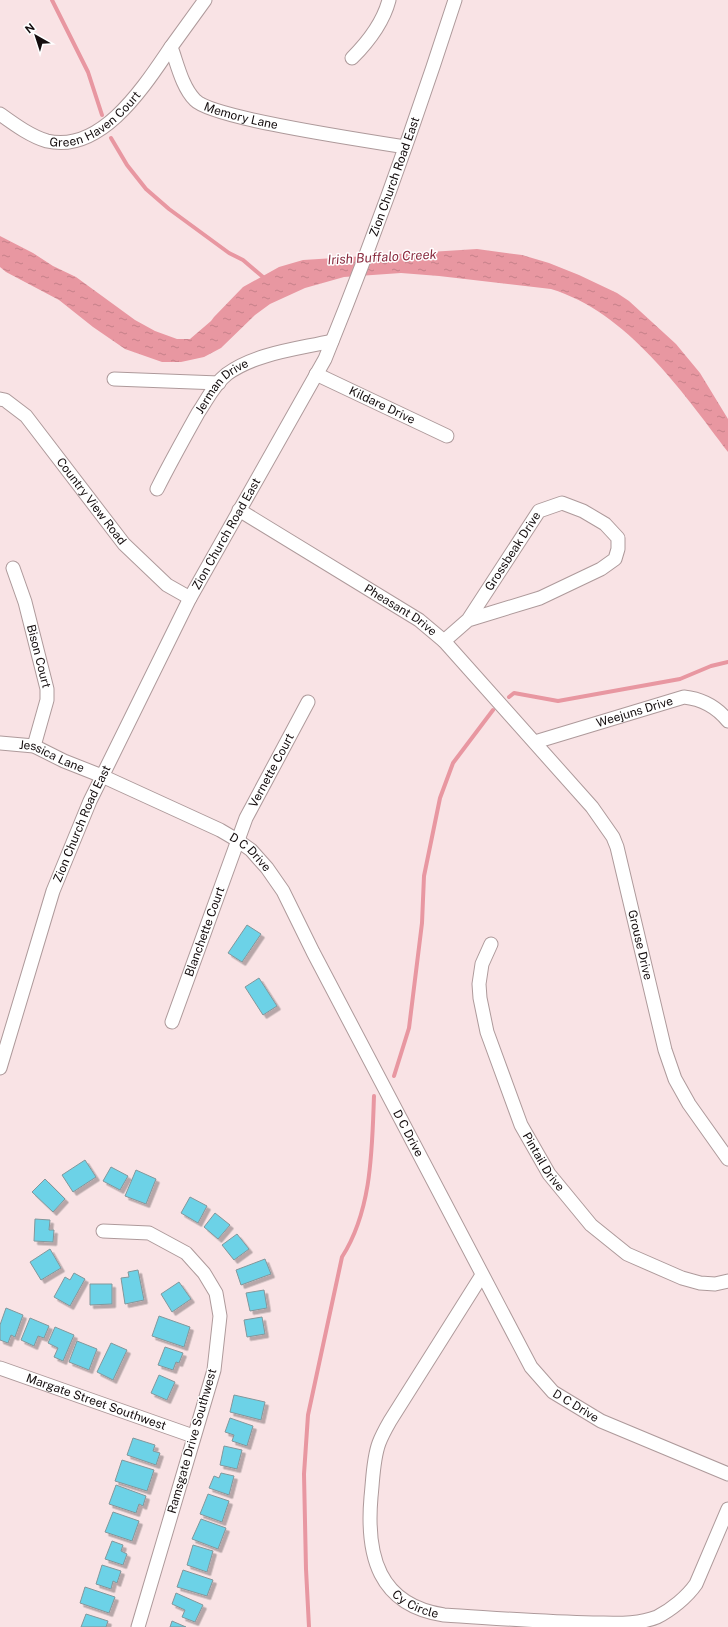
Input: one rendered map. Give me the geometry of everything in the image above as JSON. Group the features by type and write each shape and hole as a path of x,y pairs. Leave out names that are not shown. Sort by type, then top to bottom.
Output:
{"street":[{"path":"171,47 205,0"},
{"path":"352,58 366,44 378,27 386,12 389,0"},
{"name":"Zion Church Road East","path":"0,1068 53,891 102,776 190,598 316,374 340,326 398,172 454,0"},
{"name":"Green Haven Court","path":"0,114 22,130 47,141 67,143 80,140 94,134 120,114 171,47"},
{"name":"Memory Lane","path":"171,47 185,85 195,100 210,109 251,119 405,147"},
{"name":"Jerman Drive","path":"157,488 213,389 227,374 247,363 274,354 332,342"},
{"name":"Kildare Drive","path":"316,374 447,436"},
{"path":"114,379 220,382"},
{"name":"Country View Road","path":"0,399 5,400 26,416 124,544 162,580 190,598"},
{"name":"Grossbeak Drive","path":"444,641 468,620 540,511 562,503 583,511 605,524 618,538 618,549 615,559 601,569 540,598 468,620"},
{"name":"Pheasant Drive","path":"239,510 420,620 444,641 534,742"},
{"name":"Bison Court","path":"13,568 25,602 47,689 47,700 34,746"},
{"name":"Weejuns Drive","path":"534,742 684,697 697,698 710,704 722,713 728,721"},
{"name":"Vernette Court","path":"237,840 259,791 308,702"},
{"name":"Grouse Drive","path":"534,742 592,807 613,837 617,846 665,1050 675,1079 689,1104 728,1159"},
{"name":"Jessica Lane","path":"0,743 34,746 64,761 102,776"},
{"name":"D C Drive","path":"102,776 220,830 251,850 267,868 283,891 316,959 524,1355 531,1367 553,1392 601,1421 728,1474"},
{"name":"Blanchette Court","path":"172,1022 237,840"},
{"name":"Pintail Drive","path":"491,944 482,964 479,984 486,1032 521,1126 549,1174 592,1225 627,1254 682,1278 700,1283 715,1284 728,1281"},
{"name":"Ramsgate Drive Southwest","path":"103,1231 149,1233 186,1253 204,1273 216,1293 220,1316 214,1370 193,1436 138,1627"},
{"name":"Cy Circle","path":"482,1275 390,1421 379,1443 374,1466 369,1521 370,1539 374,1560 378,1569 403,1600 426,1612 444,1615 557,1622 626,1623 646,1620 666,1611 693,1588 728,1509"},
{"name":"Margate Street Southwest","path":"0,1368 193,1436"}],"water":[{"name":"Irish Buffalo Creek","path":"0,236 33,253 53,266 76,277 135,320 155,331 177,339 190,339 211,321 243,287 279,267 303,260 477,249 522,255 549,263 617,293 629,301 676,344 700,373 728,419 728,452 692,404 651,356 604,316 579,300 551,289 401,273 344,277 305,288 270,304 255,315 221,348 204,357 181,362 162,362 125,349 93,327 59,300 6,272 0,267"}],"building":[{"path":"247,925 261,934 242,962 228,953"},
{"path":"259,978 277,1006 263,1015 245,987"},
{"path":"85,1160 96,1177 73,1192 62,1175"},
{"path":"111,1167 128,1176 120,1190 103,1181"},
{"path":"136,1170 156,1179 146,1204 125,1196"},
{"path":"45,1179 65,1199 53,1212 32,1192"},
{"path":"190,1197 207,1206 198,1223 181,1213"},
{"path":"215,1213 230,1225 218,1239 204,1227"},
{"path":"35,1219 50,1220 49,1230 54,1230 53,1242 34,1241"},
{"path":"237,1234 249,1249 234,1260 222,1245"},
{"path":"50,1249 61,1268 41,1280 30,1262"},
{"path":"265,1259 271,1274 241,1285 236,1270"},
{"path":"138,1270 144,1300 125,1304 121,1278 129,1277 128,1272"},
{"path":"74,1273 85,1279 70,1306 54,1297 65,1277 70,1280"},
{"path":"179,1282 191,1299 172,1312 161,1294"},
{"path":"90,1284 112,1284 112,1304 90,1305"},
{"path":"264,1290 267,1308 250,1311 246,1293"},
{"path":"6,1308 23,1315 15,1337 11,1335 8,1343 0,1340 0,1325"},
{"path":"159,1316 190,1327 184,1347 152,1336"},
{"path":"262,1317 265,1334 247,1337 244,1320"},
{"path":"30,1318 49,1326 44,1338 38,1336 34,1346 21,1340"},
{"path":"55,1327 74,1335 63,1361 54,1357 58,1348 48,1343"},
{"path":"77,1341 97,1349 89,1370 69,1362"},
{"path":"111,1343 127,1350 113,1380 97,1372"},
{"path":"165,1347 183,1353 179,1363 176,1362 173,1370 158,1365"},
{"path":"159,1375 175,1382 167,1400 151,1393"},
{"path":"234,1395 265,1402 261,1420 230,1412"},
{"path":"230,1418 253,1426 247,1446 232,1441 234,1435 225,1432"},
{"path":"133,1438 155,1445 153,1451 160,1453 156,1465 127,1455"},
{"path":"224,1446 242,1450 237,1469 220,1465"},
{"path":"122,1460 154,1470 147,1491 115,1481"},
{"path":"221,1473 234,1476 229,1495 209,1488 214,1476 219,1478"},
{"path":"116,1485 146,1496 143,1506 139,1504 136,1513 109,1504"},
{"path":"208,1494 229,1501 222,1522 200,1514"},
{"path":"113,1512 139,1521 132,1541 105,1532"},
{"path":"201,1519 226,1528 218,1549 192,1539"},
{"path":"112,1541 123,1545 121,1551 127,1554 123,1565 105,1559"},
{"path":"193,1545 213,1551 207,1572 187,1565"},
{"path":"102,1565 121,1571 117,1583 113,1581 111,1589 96,1584"},
{"path":"183,1570 213,1580 207,1596 177,1587"},
{"path":"85,1587 115,1597 109,1613 80,1603"},
{"path":"176,1593 203,1605 195,1622 182,1617 185,1610 172,1604"},
{"path":"86,1614 108,1621 106,1627 81,1627"},
{"path":"172,1621 186,1627 170,1627"}],"waterway":[{"path":"52,0 88,72 102,115"},
{"path":"111,138 127,165 146,189 169,209 229,253 243,260 263,277 263,280"},
{"path":"509,697 514,693 558,701 680,679 711,666 728,662"},
{"path":"394,1076 409,1028 422,923 424,876 440,798 453,763 493,710"},
{"path":"309,1627 304,1474 308,1415 342,1257 352,1239 365,1200 371,1158 374,1096"}]}
